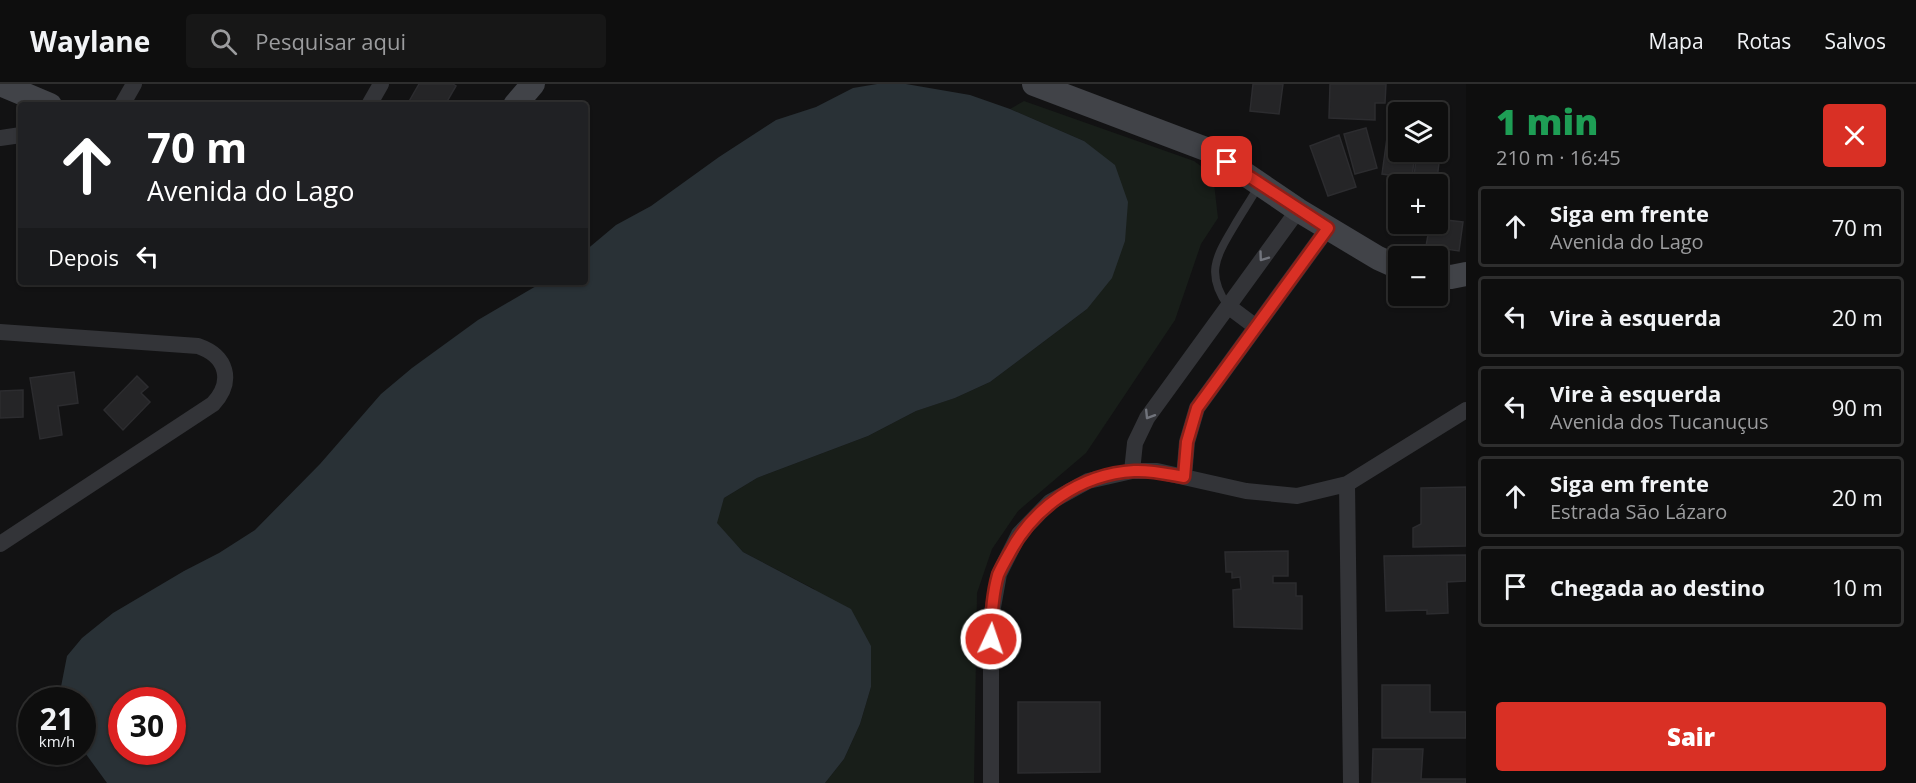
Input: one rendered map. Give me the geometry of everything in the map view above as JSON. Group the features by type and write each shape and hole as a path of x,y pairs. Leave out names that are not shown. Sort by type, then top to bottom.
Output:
{"street":[{"path":"0,84 43,102"},
{"path":"124,102 134,84"},
{"path":"371,102 381,84"},
{"path":"518,102 533,84"},
{"path":"1034,84 1211,151 1298,210 1388,263"},
{"path":"0,138 18,135"},
{"path":"1132,471 1135,443 1147,418 1298,210"},
{"path":"1184,477 1187,442 1197,408 1328,228"},
{"path":"1448,277 1466,274"},
{"path":"1228,306 1256,327"},
{"path":"0,332 198,346 208,349 216,356 223,365 225,375 220,396 213,404 0,544"},
{"path":"991,783 991,618 999,574 1019,534 1050,502 1089,481 1132,471 1157,471 1246,491 1297,496 1347,484 1466,410"},
{"path":"1347,484 1351,783"}],"lane":[{"path":"1228,306 1215,282 1217,254 1260,184"}],"shaded area":[{"path":"877,84 906,84 970,95 1010,109 1084,141 1115,165 1128,202 1125,241 1112,278 1087,309 990,382 955,398 916,411 868,436 757,478 724,498 717,523 743,552 851,609 871,646 871,687 860,724 844,759 825,783 107,783 94,765 96,765 96,687 61,687 67,656 82,638 113,613 255,530 320,464 381,394 412,368 478,320 538,285 588,285 588,248 616,225 651,206 719,157 776,120 816,107 853,88"},
{"path":"1024,101 1194,161 1213,175 1218,218 1201,244 1175,320 1086,453 1018,511 992,549 977,593 974,783 825,783 844,759 860,724 871,687 814,589 743,552 716,523 724,498 757,478 868,436 916,411 955,398 990,382 1087,309 1084,141 1010,109"}],"building":[{"path":"419,84 453,84 456,86 447,102 409,102"},
{"path":"1253,84 1283,84 1279,114 1250,111"},
{"path":"1330,84 1386,84 1385,103 1375,103 1375,120 1329,118"},
{"path":"1366,128 1377,168 1355,174 1344,134"},
{"path":"1388,130 1388,162 1414,162 1412,174 1382,174"},
{"path":"1339,135 1356,187 1328,196 1310,146"},
{"path":"1416,162 1439,162 1438,174 1414,174"},
{"path":"1448,220 1463,222 1459,251 1448,249 1448,246 1426,246 1428,234 1448,234"},
{"path":"74,372 78,403 58,406 62,435 40,439 30,378"},
{"path":"137,376 148,387 141,393 150,402 123,430 104,410"},
{"path":"23,390 23,417 0,418 0,391"},
{"path":"1466,487 1466,546 1413,547 1413,528 1421,524 1421,488"},
{"path":"1288,551 1288,576 1273,576 1273,583 1296,583 1296,596 1302,596 1302,629 1234,627 1233,590 1241,589 1240,577 1232,578 1232,572 1226,572 1225,552"},
{"path":"1466,555 1466,581 1447,582 1448,613 1427,614 1427,610 1386,611 1384,556"},
{"path":"1382,685 1430,685 1430,712 1466,712 1466,738 1382,738"},
{"path":"1018,702 1100,702 1100,772 1018,773"},
{"path":"1373,749 1423,749 1421,779 1466,779 1466,783 1372,783"}],"route":[{"path":"991,639 991,618 999,574 1019,534 1050,502 1089,481 1132,471 1157,471 1184,477 1187,442 1197,408 1328,228 1227,162"}]}
